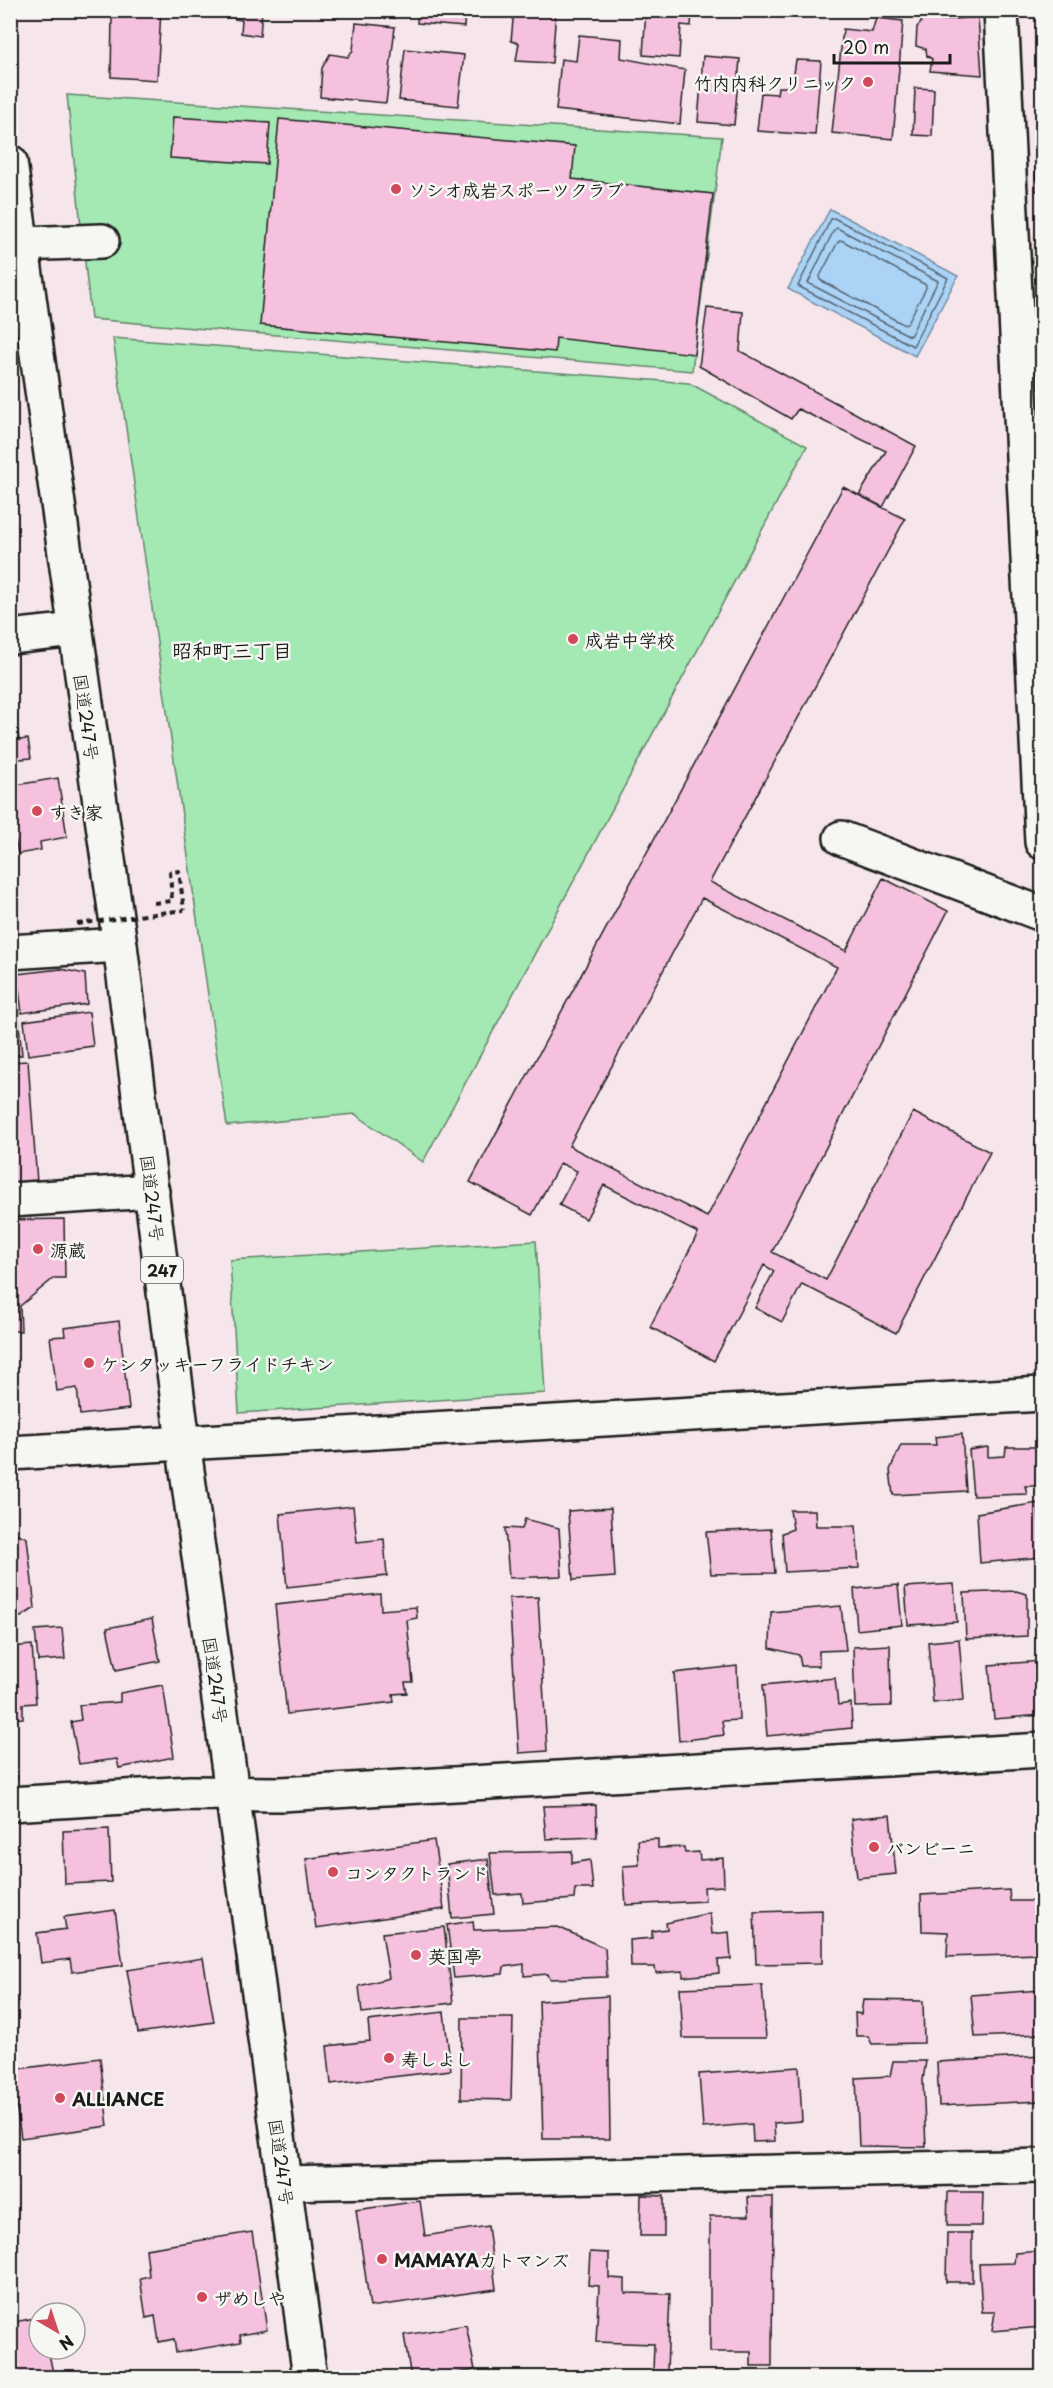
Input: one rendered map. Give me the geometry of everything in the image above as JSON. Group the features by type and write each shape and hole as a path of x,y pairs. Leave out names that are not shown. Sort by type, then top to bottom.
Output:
{"main road":[{"path":"1001,10 1031,358 1042,842"},
{"name":"国道247号","path":"10,162 21,244 20,317 75,630 120,945 183,1442 310,2378"},
{"path":"21,244 102,241"},
{"path":"10,637 75,630"},
{"path":"841,838 1042,914"},
{"path":"10,952 120,945"},
{"path":"10,1200 152,1191"},
{"path":"10,1453 1042,1394"},
{"path":"10,1804 190,1793 293,1794 1042,1750"},
{"path":"284,2183 1042,2166"}],"path":[{"path":"77,924 184,910 179,871 170,872 172,901 154,903"}],"green space":[{"name":"ソシオ成岩スポーツクラブ","path":"67,95 722,137 692,371 91,319"},
{"path":"113,338 689,383 807,446 423,1162 355,1114 227,1126"},
{"path":"536,1241 545,1393 239,1413 230,1260"}],"water":[{"path":"830,209 958,276 915,356 788,289"}],"building":[{"path":"127,10 161,10 157,80 111,77 112,17 127,17"},
{"path":"236,10 262,10 260,36 241,33 242,20 235,19"},
{"path":"362,10 395,10 395,18 361,16"},
{"path":"418,10 465,10 464,27 417,23"},
{"path":"514,10 556,10 552,63 516,61 519,43 511,41"},
{"path":"646,10 692,10 691,26 681,25 679,58 643,55"},
{"path":"940,12 941,20 978,17 982,75 930,71 932,59 927,56 926,49 916,46 917,27 921,23 922,13"},
{"name":"竹内内科クリニック","path":"876,18 903,21 893,139 832,133 843,29 872,32"},
{"path":"356,23 395,27 386,103 320,97 322,68 330,54 348,57 353,50"},
{"path":"579,35 622,39 621,58 685,70 680,124 556,110 561,59 576,61"},
{"path":"405,49 464,55 458,106 399,100"},
{"path":"703,56 740,59 734,125 698,122"},
{"path":"796,60 821,61 815,135 757,131 761,93 777,94 778,87 792,87"},
{"path":"915,88 934,89 932,136 913,135"},
{"path":"173,117 270,123 267,164 170,158"},
{"path":"279,119 575,146 572,179 713,194 694,354 556,338 555,352 260,325"},
{"path":"1035,122 1042,122 1042,191 1036,191"},
{"path":"707,308 743,312 740,351 916,446 883,507 859,495 886,451 798,409 791,419 699,366"},
{"path":"843,487 905,519 710,882 846,951 883,878 948,911 772,1252 826,1280 913,1112 990,1152 896,1333 802,1284 782,1322 755,1308 774,1271 764,1265 714,1361 650,1327 698,1233 604,1185 586,1219 559,1205 577,1171 560,1163 532,1215 470,1182","holes":["702,898 837,967 707,1217 569,1146"]},
{"path":"10,678 19,740 28,739 31,758 10,760"},
{"name":"すき家","path":"58,778 67,837 40,842 41,850 18,854 15,839 10,840 10,786"},
{"path":"61,969 85,974 87,1004 22,1013 17,974"},
{"path":"17,1004 22,1055 10,1056 10,1005"},
{"path":"89,1012 93,1046 28,1055 24,1021"},
{"path":"28,1061 37,1182 10,1184 10,1062"},
{"name":"源蔵","path":"64,1219 65,1278 54,1278 20,1306 21,1331 10,1331 10,1220"},
{"name":"ケンタッキーフライドチキン","path":"119,1321 129,1409 80,1415 77,1388 57,1391 50,1337 65,1336 64,1328"},
{"path":"962,1434 966,1491 893,1495 890,1470 901,1445 936,1445 935,1437"},
{"path":"988,1447 988,1457 1005,1456 1006,1447 1042,1447 1042,1486 1025,1486 1027,1494 973,1496 969,1450"},
{"path":"1038,1503 1042,1557 980,1563 977,1513"},
{"path":"353,1506 357,1542 384,1539 387,1576 287,1587 280,1514"},
{"path":"611,1508 615,1577 573,1580 568,1511"},
{"path":"790,1510 815,1510 816,1526 856,1526 859,1568 785,1572 782,1533 793,1529"},
{"path":"525,1519 559,1528 562,1576 509,1578 505,1528 522,1529"},
{"path":"771,1529 775,1573 711,1574 706,1532"},
{"path":"18,1534 27,1538 35,1608 21,1617 10,1617 10,1535"},
{"path":"954,1584 957,1622 908,1625 905,1587"},
{"path":"898,1585 902,1625 857,1630 854,1589"},
{"path":"1016,1591 1027,1594 1027,1636 966,1639 964,1593"},
{"path":"380,1594 381,1610 416,1607 417,1618 407,1620 413,1682 405,1682 407,1693 393,1694 394,1702 287,1714 275,1605"},
{"path":"538,1597 547,1751 519,1753 509,1598"},
{"path":"841,1606 846,1650 819,1651 819,1666 801,1666 799,1655 770,1648 771,1612"},
{"path":"152,1619 160,1661 116,1670 107,1628"},
{"path":"62,1628 65,1659 38,1661 35,1630"},
{"path":"959,1639 964,1700 933,1703 928,1642"},
{"path":"32,1645 36,1703 23,1704 23,1718 10,1719 10,1647"},
{"path":"890,1645 891,1706 855,1707 853,1647"},
{"path":"1042,1661 1042,1715 994,1719 989,1665"},
{"path":"737,1666 739,1720 722,1721 724,1735 679,1741 674,1673"},
{"path":"835,1678 838,1705 851,1703 852,1728 767,1736 763,1685"},
{"path":"163,1685 174,1757 119,1768 117,1759 79,1764 71,1722 81,1720 79,1705 120,1702 120,1693"},
{"path":"14,1746 17,1779 10,1779 10,1747"},
{"path":"596,1805 597,1837 546,1839 543,1806"},
{"name":"バンビーニ","path":"890,1815 896,1874 857,1878 851,1819"},
{"path":"109,1829 111,1882 65,1884 63,1831"},
{"path":"658,1839 658,1848 684,1847 685,1853 699,1852 700,1860 723,1858 724,1886 704,1887 705,1901 626,1905 623,1866 639,1865 638,1840"},
{"path":"434,1840 444,1909 316,1928 306,1859"},
{"path":"572,1851 572,1863 590,1860 593,1889 575,1889 574,1899 523,1903 522,1893 495,1895 490,1853"},
{"path":"488,1859 494,1914 452,1918 447,1864"},
{"path":"1009,1890 1010,1901 1039,1901 1040,1954 947,1957 948,1932 922,1931 921,1895"},
{"path":"115,1910 123,1965 72,1972 70,1959 41,1963 37,1933 66,1929 64,1917"},
{"path":"822,1910 822,1963 756,1964 754,1912"},
{"path":"710,1913 712,1934 729,1932 731,1959 718,1960 719,1973 683,1977 683,1971 656,1973 655,1967 631,1967 630,1940 652,1938 652,1931 667,1929 666,1923"},
{"path":"473,1921 474,1930 558,1927 605,1948 607,1977 550,1979 548,1974 524,1976 524,1964 504,1967 503,1974 454,1978 447,1925"},
{"name":"英国亭","path":"444,1927 453,2003 362,2013 359,1986 389,1978 382,1933"},
{"path":"203,1958 214,2022 138,2033 127,1970"},
{"path":"762,1985 766,2038 683,2038 680,1988"},
{"path":"1041,1990 1040,2034 975,2037 971,1995"},
{"path":"608,1996 610,2139 543,2139 539,2001"},
{"path":"863,2000 923,2001 924,2043 872,2044 868,2036 856,2036 855,2013 861,2014"},
{"name":"寿しよし","path":"444,2012 451,2070 331,2084 327,2046 370,2041 368,2021"},
{"path":"462,2018 513,2018 511,2100 461,2099"},
{"path":"1042,2056 1042,2101 939,2106 937,2062"},
{"name":"ALLIANCE","path":"100,2058 108,2126 21,2138 11,2070"},
{"path":"893,2061 926,2061 923,2080 926,2147 859,2146 856,2078 890,2076"},
{"path":"799,2067 802,2121 774,2123 775,2141 753,2142 752,2124 703,2128 699,2074"},
{"path":"948,2192 983,2192 982,2226 947,2226"},
{"path":"641,2195 664,2196 664,2236 640,2236"},
{"path":"748,2197 773,2197 772,2366 751,2366 751,2352 710,2352 710,2216 749,2216"},
{"path":"420,2201 425,2236 488,2226 496,2289 370,2307 356,2210"},
{"name":"ザめしや","path":"252,2232 267,2330 240,2335 241,2342 176,2353 174,2339 159,2342 155,2316 146,2318 140,2278 149,2276 146,2249"},
{"path":"947,2233 972,2233 972,2282 946,2282"},
{"path":"1042,2251 1042,2327 992,2331 995,2312 982,2312 979,2264 1014,2263 1015,2253"},
{"path":"590,2252 609,2253 609,2278 625,2279 625,2293 670,2294 667,2371 653,2371 654,2344 596,2342 599,2286 588,2285"},
{"path":"27,2319 27,2361 50,2361 53,2373 32,2378 10,2378 10,2323"},
{"path":"466,2325 475,2370 429,2378 411,2378 404,2335"}],"place":[{"name":"竹内内科クリニック","path":"868,82"},
{"name":"ソシオ成岩スポーツクラブ","path":"396,189"},
{"name":"成岩中学校","path":"573,639"},
{"name":"すき家","path":"37,811"},
{"name":"源蔵","path":"38,1249"},
{"name":"ケンタッキーフライドチキン","path":"89,1363"},
{"name":"バンビーニ","path":"874,1847"},
{"name":"コンタクトランド","path":"333,1872"},
{"name":"英国亭","path":"416,1955"},
{"name":"寿しよし","path":"389,2058"},
{"name":"ALLIANCE","path":"60,2098"},
{"name":"MAMAYAカトマンズ","path":"382,2259"},
{"name":"ザめしや","path":"202,2297"}],"district":[{"name":"昭和町三丁目","path":"232,650"}]}
